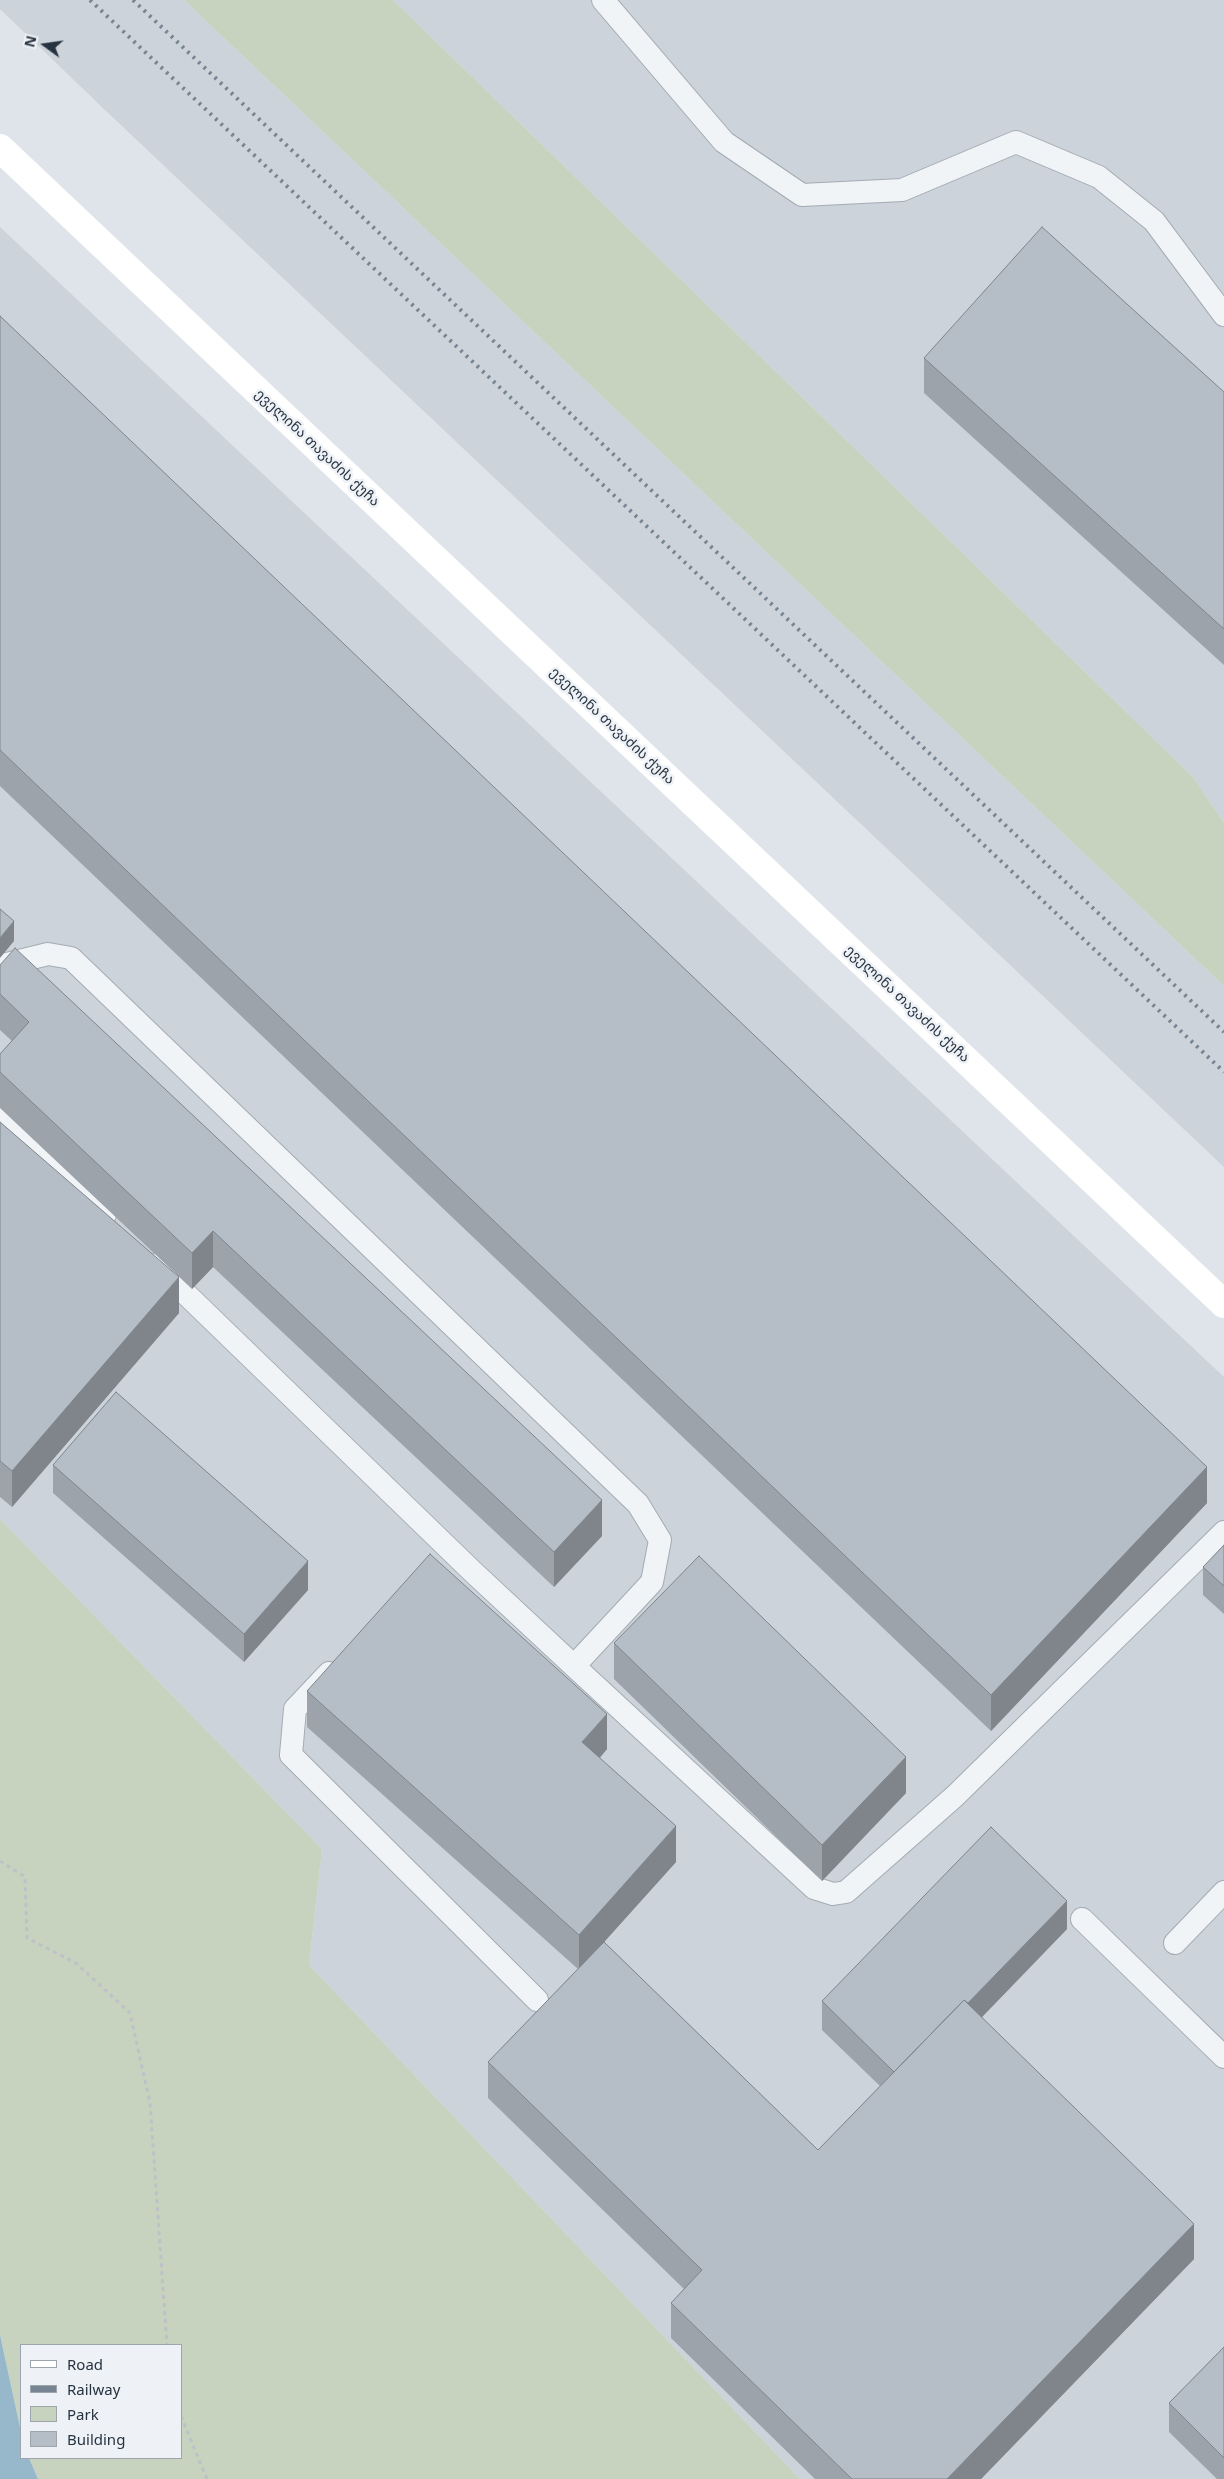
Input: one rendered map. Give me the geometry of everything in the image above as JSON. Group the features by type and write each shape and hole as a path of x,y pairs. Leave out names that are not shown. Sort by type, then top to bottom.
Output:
{"main road":[{"name":"ეველინა თავაძის ქუჩა","path":"0,148 1224,1304"}],"lane":[{"path":"603,0 724,142 802,195 902,190 1016,142 1099,176 1154,221 1224,315"},
{"path":"0,974 7,964 48,954 71,958 638,1504 660,1540 652,1582 574,1666"},
{"path":"0,1117 118,1228"},
{"path":"139,1248 443,1556 574,1666 814,1888 833,1894 846,1892 956,1796 1224,1532"},
{"path":"342,1660 294,1709 291,1755 536,2000"},
{"path":"1175,1943 1224,1892"},
{"path":"1082,1920 1224,2057"}],"path":[{"path":"0,1861 24,1877 27,1938 76,1963 130,2013 150,2103 167,2344"},
{"path":"182,2418 207,2479"}],"shaded area":[{"path":"0,0 184,0 1224,986 1224,1167 105,110 0,9"},
{"path":"393,0 1224,0 1224,823 1192,776"},
{"path":"0,227 1224,1377 1224,2479 800,2479 309,1965 322,1849 0,1519"}],"green space":[{"path":"184,0 393,0 1192,776 1224,823 1224,986"},
{"path":"0,1519 322,1849 309,1965 800,2479 38,2479 29,2459 182,2459 182,2344 20,2344 20,2427 0,2335"}],"water":[{"path":"0,2335 20,2427 20,2459 29,2459 38,2479 0,2479"}],"building":[{"path":"1042,227 1224,392 1224,629 924,358"},
{"path":"0,316 1207,1467 991,1695 0,750"},
{"path":"0,909 14,921 0,938"},
{"path":"15,948 602,1500 554,1552 213,1231 192,1253 0,1072 0,1054 29,1022 0,994 0,965"},
{"path":"0,1122 179,1277 12,1471 0,1461"},
{"path":"116,1392 308,1561 244,1634 53,1465"},
{"path":"1224,1545 1224,1586 1203,1567"},
{"path":"430,1554 607,1714 582,1742 676,1826 579,1935 307,1691"},
{"path":"699,1556 906,1757 822,1845 614,1643"},
{"path":"991,1827 1067,1901 968,2003 964,2000 894,2072 822,2001"},
{"path":"604,1942 818,2150 964,2000 1194,2224 947,2479 852,2479 671,2303 702,2270 488,2062"},
{"path":"1224,2347 1224,2458 1169,2403"}],"railway":[{"path":"90,0 1224,1072"},
{"path":"133,0 1224,1032"}]}
